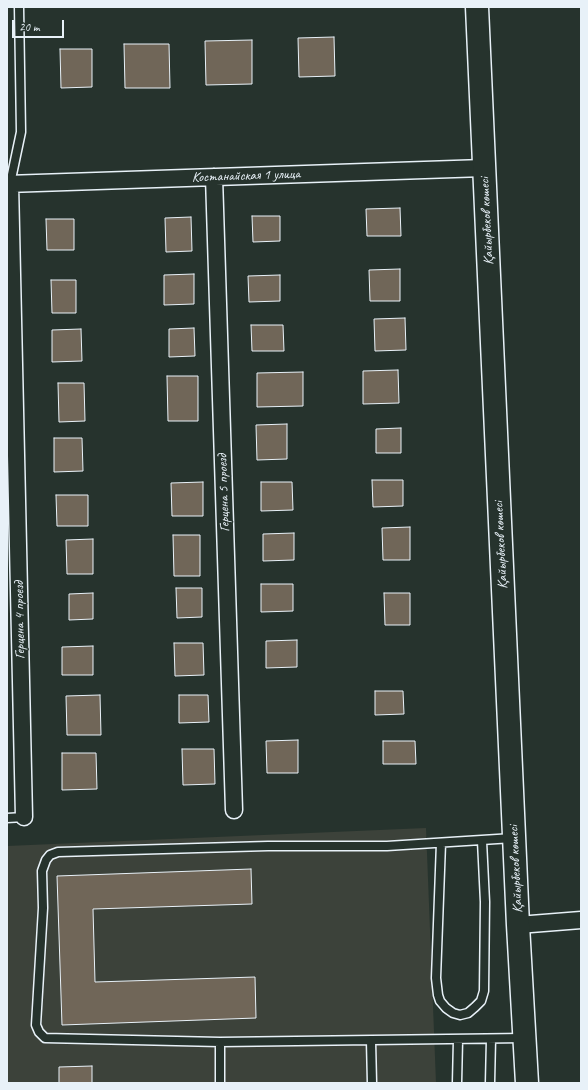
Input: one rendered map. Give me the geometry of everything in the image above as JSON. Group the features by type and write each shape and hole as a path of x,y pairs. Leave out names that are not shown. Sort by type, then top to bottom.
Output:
{"main road":[{"name":"Қайырбеков көшесі","path":"477,7 518,925 527,1083"}],"street":[{"name":"Костанайская 1 улица","path":"8,184 484,168"},
{"name":"Герцена 5 проезд","path":"214,177 234,810"},
{"name":"Герцена 4 проезд","path":"8,184 24,817"},
{"path":"518,925 581,920"}],"lane":[{"path":"8,184 22,132 20,7"},
{"path":"7,818 24,817"},
{"path":"514,838 387,846 268,846 58,852 50,855 46,860 42,872 44,908 36,1025 39,1032 45,1038 220,1042 525,1038"},
{"path":"441,843 436,978 440,1001 453,1013 460,1014 468,1013 475,1007 481,1001 484,991 485,902 482,841"},
{"path":"490,1083 491,1039"},
{"path":"457,1083 458,1040"},
{"path":"371,1041 372,1083"},
{"path":"220,1042 220,1083"}],"shaded area":[{"path":"426,828 436,1083 8,1083 7,846"}],"building":[{"path":"334,37 335,76 299,77 298,38"},
{"path":"252,40 252,84 206,85 205,41"},
{"path":"124,44 169,44 170,88 125,88"},
{"path":"60,49 92,49 92,87 61,88"},
{"path":"400,208 401,236 367,236 366,209"},
{"path":"252,216 280,216 280,241 253,242"},
{"path":"191,217 192,251 166,252 165,218"},
{"path":"46,219 74,219 74,250 47,250"},
{"path":"400,269 400,301 370,301 369,270"},
{"path":"194,274 194,304 164,305 164,275"},
{"path":"280,275 280,301 249,302 248,276"},
{"path":"51,280 76,280 76,313 52,313"},
{"path":"405,318 406,350 375,351 374,319"},
{"path":"251,325 283,325 284,351 252,351"},
{"path":"194,328 195,356 169,357 169,329"},
{"path":"81,329 82,361 52,362 52,330"},
{"path":"398,370 399,403 363,404 363,371"},
{"path":"303,372 303,406 257,407 257,373"},
{"path":"167,376 198,376 198,421 168,421"},
{"path":"58,383 84,383 85,421 59,422"},
{"path":"287,424 287,459 257,460 256,425"},
{"path":"401,428 401,453 376,453 376,429"},
{"path":"54,438 82,438 83,471 54,472"},
{"path":"372,480 403,480 403,506 373,507"},
{"path":"203,482 203,516 172,516 171,483"},
{"path":"261,482 292,482 293,510 261,511"},
{"path":"56,495 88,495 88,526 57,526"},
{"path":"410,527 410,560 383,560 382,528"},
{"path":"294,533 294,560 263,561 263,534"},
{"path":"173,535 200,535 200,576 174,576"},
{"path":"93,539 93,574 67,574 66,540"},
{"path":"261,584 293,584 293,611 261,612"},
{"path":"176,588 202,588 202,617 177,618"},
{"path":"93,593 93,619 69,620 69,594"},
{"path":"384,593 410,593 410,625 385,625"},
{"path":"297,640 297,667 266,668 266,641"},
{"path":"174,643 203,643 204,675 175,676"},
{"path":"93,646 93,675 62,675 62,647"},
{"path":"375,691 403,691 404,714 375,715"},
{"path":"100,695 101,735 67,735 66,696"},
{"path":"179,695 208,695 209,722 179,723"},
{"path":"298,740 298,773 267,773 266,741"},
{"path":"383,741 415,741 416,764 383,764"},
{"path":"182,749 214,749 215,784 183,785"},
{"path":"62,753 96,753 97,789 62,790"},
{"path":"251,869 252,904 93,909 95,982 255,977 256,1018 62,1025 57,876"},
{"path":"92,1066 92,1083 59,1083 59,1067"}]}
